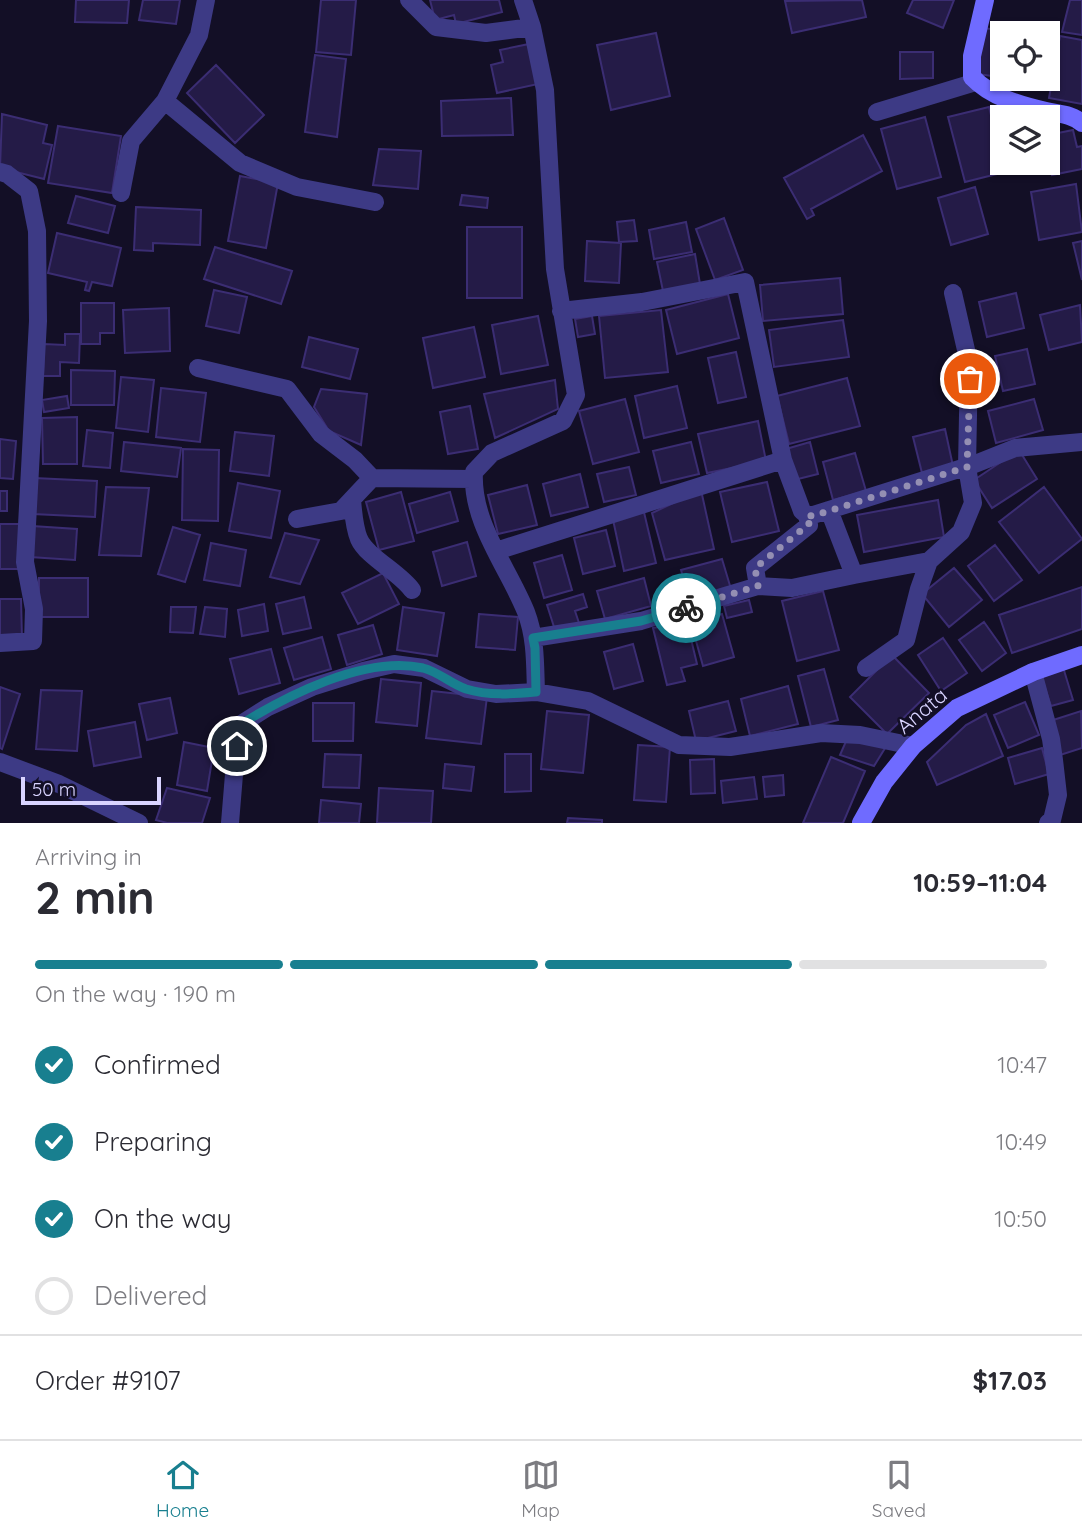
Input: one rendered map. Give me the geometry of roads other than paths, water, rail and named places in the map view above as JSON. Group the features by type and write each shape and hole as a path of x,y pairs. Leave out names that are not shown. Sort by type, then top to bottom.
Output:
{"street":[{"path":"121,193 131,141 165,101 199,36 205,0"},
{"path":"410,0 436,27 486,33 532,27"},
{"path":"523,0 532,27 545,90 555,270 576,395 563,421 492,453 474,472 473,490 496,551 527,614 535,648 536,692"},
{"path":"985,0 972,56 972,77 985,90 1064,114 1082,123"},
{"path":"877,112 976,82"},
{"path":"165,101 240,163 297,187 375,202"},
{"path":"0,172 7,174 29,191 37,231 38,321 25,562 34,609 33,641 0,643"},
{"path":"561,311 642,302 745,282 783,460 809,524 755,568 758,586"},
{"path":"866,668 906,640 929,561 961,532 973,503 967,467 969,363 953,293"},
{"path":"198,368 287,388 321,434 355,460 372,478 473,479"},
{"path":"807,515 967,467 1015,448 1082,442"},
{"path":"496,551 783,460"},
{"path":"298,519 341,511 372,478"},
{"path":"352,499 359,541 387,568 403,578 412,590"},
{"path":"829,510 854,575"},
{"path":"533,638 641,621 758,586 792,588 929,561"},
{"name":"Anata","path":"861,823 884,782 913,746 957,708 1033,672 1082,656"},
{"path":"230,823 238,726 268,707 312,687 363,670 394,664 424,668 467,689 496,694 536,692 588,701 679,745 730,747 821,733 860,735 913,746"},
{"path":"1033,672 1054,760 1058,795 1051,822"},
{"path":"0,762 59,784 139,823"}]}
